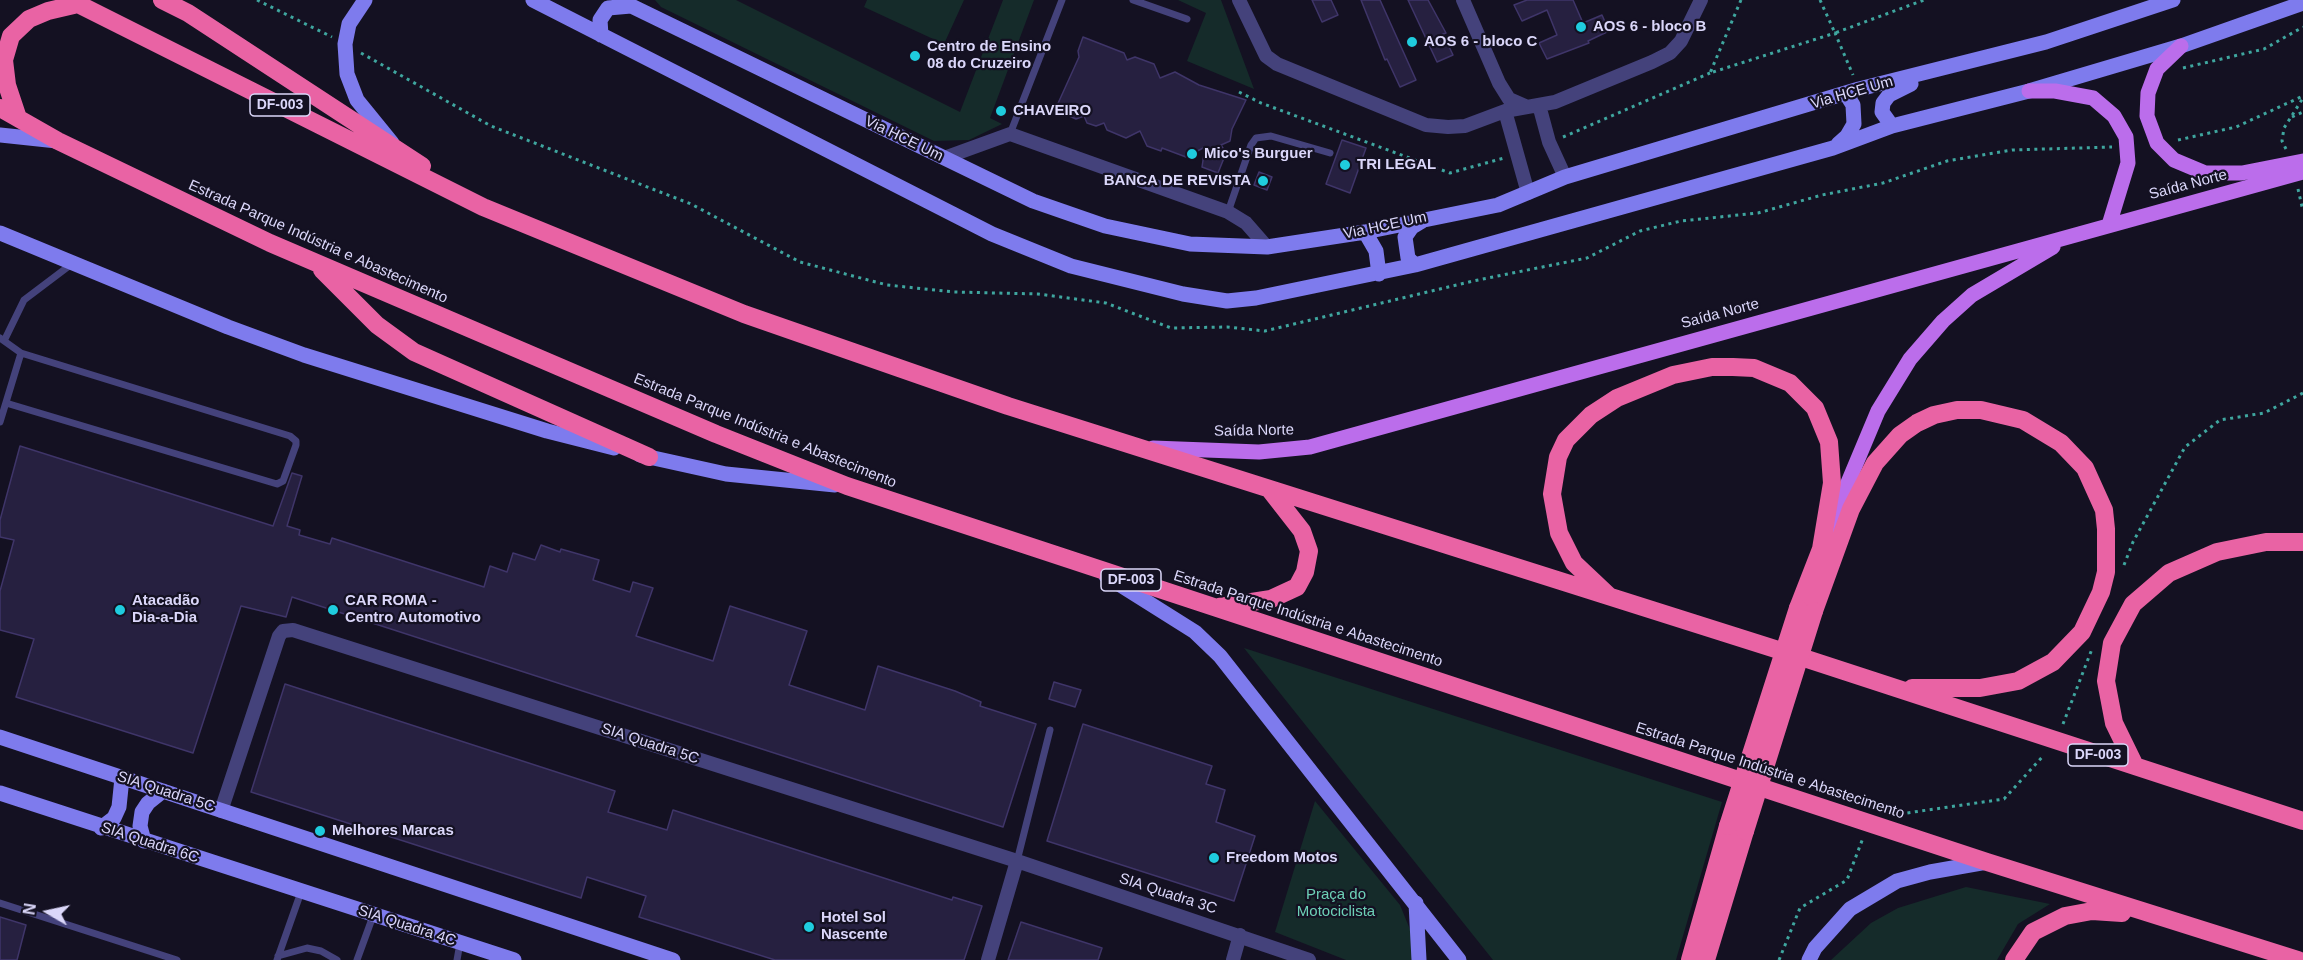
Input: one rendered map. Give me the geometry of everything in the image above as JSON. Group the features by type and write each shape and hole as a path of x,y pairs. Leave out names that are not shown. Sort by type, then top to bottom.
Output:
{"highway":[{"path":"162,0 188,13 483,207"},
{"path":"18,118 7,85 4,60 11,36 29,19 74,2"},
{"name":"DF-003","path":"74,2 483,207 744,314 1008,406 1612,600 1894,687 2056,742 2303,821"},
{"name":"Estrada Parque Indústria e Abastecimento","path":"0,108 58,141 315,262 716,434 847,486 2149,915 2298,960"},
{"path":"315,262 377,325 414,352 649,457"},
{"path":"1612,600 1574,563 1565,549 1554,516 1552,494 1558,457 1576,428 1602,406 1673,375 1712,367 1754,368 1790,383 1809,400 1823,424 1832,463 1832,483 1821,549 1806,609 1736,828 1690,960"},
{"path":"1806,609 1851,509 1875,463 1899,435 1917,423 1934,415 1958,410 2002,413 2043,430 2074,454 2085,468 2104,510 2108,549 2101,592 2082,632 2053,662 2035,674 2001,686 1957,689 1894,687"},
{"path":"1214,608 1270,599 1297,587 1305,572 1309,551 1302,531 1270,490"},
{"path":"2135,766 2114,723 2106,681 2112,642 2133,604 2169,573 2217,552 2266,542 2303,542"},
{"path":"1706,960 1736,828"},
{"path":"2014,960 2033,932 2065,916 2092,911 2149,915"}],"main road":[{"path":"365,0 349,24 345,44 346,74 357,100 398,150"},
{"path":"533,0 992,234 1071,266 1183,294 1227,301 1256,298 1415,265 1833,147 1892,126 2029,92 2181,46 2303,3"},
{"name":"Via HCE Um","path":"625,3 1033,201 1105,226 1190,244 1267,247 1365,232 1498,205 1565,177 1853,92 2046,42 2173,0"},
{"path":"601,35 600,20 608,8 625,3"},
{"path":"2181,46 2157,69 2148,93 2147,116 2157,143 2174,160 2205,173 2242,173 2303,161"},
{"path":"1892,126 1882,112 1883,103 1889,95 1898,88 1976,60"},
{"path":"2029,92 2055,91 2093,99 2114,116 2126,137 2128,163 2109,225"},
{"path":"1833,147 1847,136 1854,124 1853,92"},
{"path":"0,135 58,141"},
{"name":"Saída Norte","path":"1140,447 1259,452 1310,447 2299,174"},
{"path":"1415,265 1408,258 1405,237 1412,227 1430,217"},
{"path":"0,232 228,327 304,355 547,430 649,457 726,474 847,486"},
{"path":"1365,232 1376,251 1379,274"},
{"path":"1821,549 1878,411 1910,359 1943,321 1972,295 2011,270 2077,234"},
{"path":"1091,567 1194,632 1220,656 1460,960"},
{"name":"SIA Quadra 5C","path":"0,737 658,957 673,960"},
{"path":"102,828 114,818 122,778"},
{"path":"144,841 140,826 142,813 148,802 163,791"},
{"name":"SIA Quadra 6C","path":"0,793 301,892"},
{"path":"1809,960 1815,948 1850,909 1897,881 1930,872 1987,862"},
{"name":"SIA Quadra 4C","path":"301,892 514,960"},
{"path":"1416,903 1419,960"}],"street":[{"path":"1239,0 1266,56 1277,64 1426,125 1465,126 1505,111 1561,100 1670,52 1690,27 1701,0"},
{"path":"1463,0 1499,83 1509,99 1525,106"},
{"path":"1539,105 1549,142 1565,177"},
{"path":"1505,111 1528,193"},
{"path":"944,158 1010,134 1228,212 1246,223 1267,247"},
{"name":"SIA Quadra 5C","path":"221,811 279,636 283,631 293,630 1017,861"},
{"path":"988,960 1017,861"},
{"name":"SIA Quadra 3C","path":"1017,861 1309,960"},
{"path":"1233,960 1240,935"}],"lane":[{"path":"1010,134 1062,0"},
{"path":"1133,0 1186,19"},
{"path":"1228,212 1251,146 1256,138 1271,136 1330,153"},
{"path":"6,403 277,484 283,481 296,445 296,441 290,436 21,353 2,339 24,300 73,263"},
{"path":"0,422 21,353"},
{"path":"1017,861 1050,730"},
{"path":"278,958 301,892"},
{"path":"0,903 177,960"},
{"path":"357,960 373,916"},
{"path":"457,960 460,943"},
{"path":"278,958 307,948 321,951 337,960"}],"path":[{"path":"257,0 345,44 491,126 691,204 800,262 887,285 954,292 1038,294 1106,303 1171,328 1227,327 1265,331 1473,281 1587,258 1640,231 1681,221 1758,213 1822,195 1883,183 1947,161 2012,150 2127,148"},
{"path":"1741,0 1710,73 1835,33 1924,0"},
{"path":"1820,0 1835,33 1853,92"},
{"path":"2157,69 2189,68 2264,49 2303,27"},
{"path":"2157,143 2236,127 2303,97"},
{"path":"2303,97 2290,118 2303,112"},
{"path":"2299,174 2303,211"},
{"path":"2121,575 2133,542 2185,447 2220,420 2264,413 2303,393"},
{"path":"1779,960 1800,908 1847,880 1872,818 2004,799 2056,742 2095,642"}],"green space":[{"path":"655,0 736,0 960,112 1003,0 1034,0 990,118 1002,124 969,140 934,141 661,7"},
{"path":"867,0 964,0 944,44 864,7"},
{"path":"1178,0 1221,0 1254,89 1187,61 1206,13"},
{"path":"1244,648 1722,802 1676,960 1493,960"},
{"name":"Praça do Motociclista","path":"1315,801 1400,905 1416,944 1411,960 1346,960 1275,932"},
{"path":"1966,887 2050,904 2018,924 1997,960 1831,960 1871,923 1898,908"}],"building":[{"path":"1312,0 1331,0 1338,15 1322,22"},
{"path":"1361,0 1380,0 1416,80 1400,87 1387,59 1385,60"},
{"path":"1408,0 1428,0 1446,33 1443,34 1453,55 1437,62"},
{"name":"AOS 6 - bloco B","path":"1527,0 1573,0 1583,23 1602,15 1609,31 1588,41 1589,43 1547,59 1539,43 1557,35 1547,10 1522,21 1514,5"},
{"path":"1083,37 1124,53 1127,60 1135,57 1154,64 1160,78 1175,72 1199,85 1246,100 1232,129 1230,141 1221,145 1226,153 1218,173 1202,167 1205,147 1186,157 1162,148 1161,151 1147,146 1140,131 1126,138 1107,130 1104,123 1096,126 1087,123 1084,116 1076,119 1055,110 1079,57 1078,51"},
{"name":"TRI LEGAL","path":"1342,140 1366,148 1350,193 1326,184"},
{"name":"BANCA DE REVISTA","path":"1259,172 1272,177 1267,190 1254,185"},
{"path":"20,446 273,526 292,473 302,476 287,526 300,530 299,535 330,544 332,538 484,587 490,566 507,572 513,553 535,560 541,545 560,552 561,549 599,560 593,580 630,592 633,582 653,588 636,636 713,661 730,606 807,631 789,685 865,710 878,666 955,691 981,702 980,706 1036,724 1003,827 292,597 286,617 241,606 193,753 16,697 34,639 0,630 0,591 14,540 0,537 0,520"},
{"path":"1054,682 1081,690 1075,707 1049,699"},
{"path":"285,684 615,791 608,812 667,830 673,810 952,900 953,897 982,906 964,960 775,960 639,917 646,896 587,877 581,898 251,792"},
{"path":"1083,724 1212,766 1206,784 1225,790 1216,822 1255,836 1234,901 1047,841"},
{"path":"0,917 26,925 17,960 0,960"},
{"path":"1021,922 1102,948 1098,960 1008,960"}],"place":[{"name":"AOS 6 - bloco B","path":"1581,27"},
{"name":"AOS 6 - bloco C","path":"1412,42"},
{"name":"Centro de Ensino 08 do Cruzeiro","path":"915,56"},
{"name":"CHAVEIRO","path":"1001,111"},
{"name":"Mico's Burguer","path":"1192,154"},
{"name":"TRI LEGAL","path":"1345,165"},
{"name":"BANCA DE REVISTA","path":"1263,181"},
{"name":"Atacadão Dia-a-Dia","path":"120,610"},
{"name":"CAR ROMA - Centro Automotivo","path":"333,610"},
{"name":"Melhores Marcas","path":"320,831"},
{"name":"Freedom Motos","path":"1214,858"},
{"name":"Hotel Sol Nascente","path":"809,927"}]}
